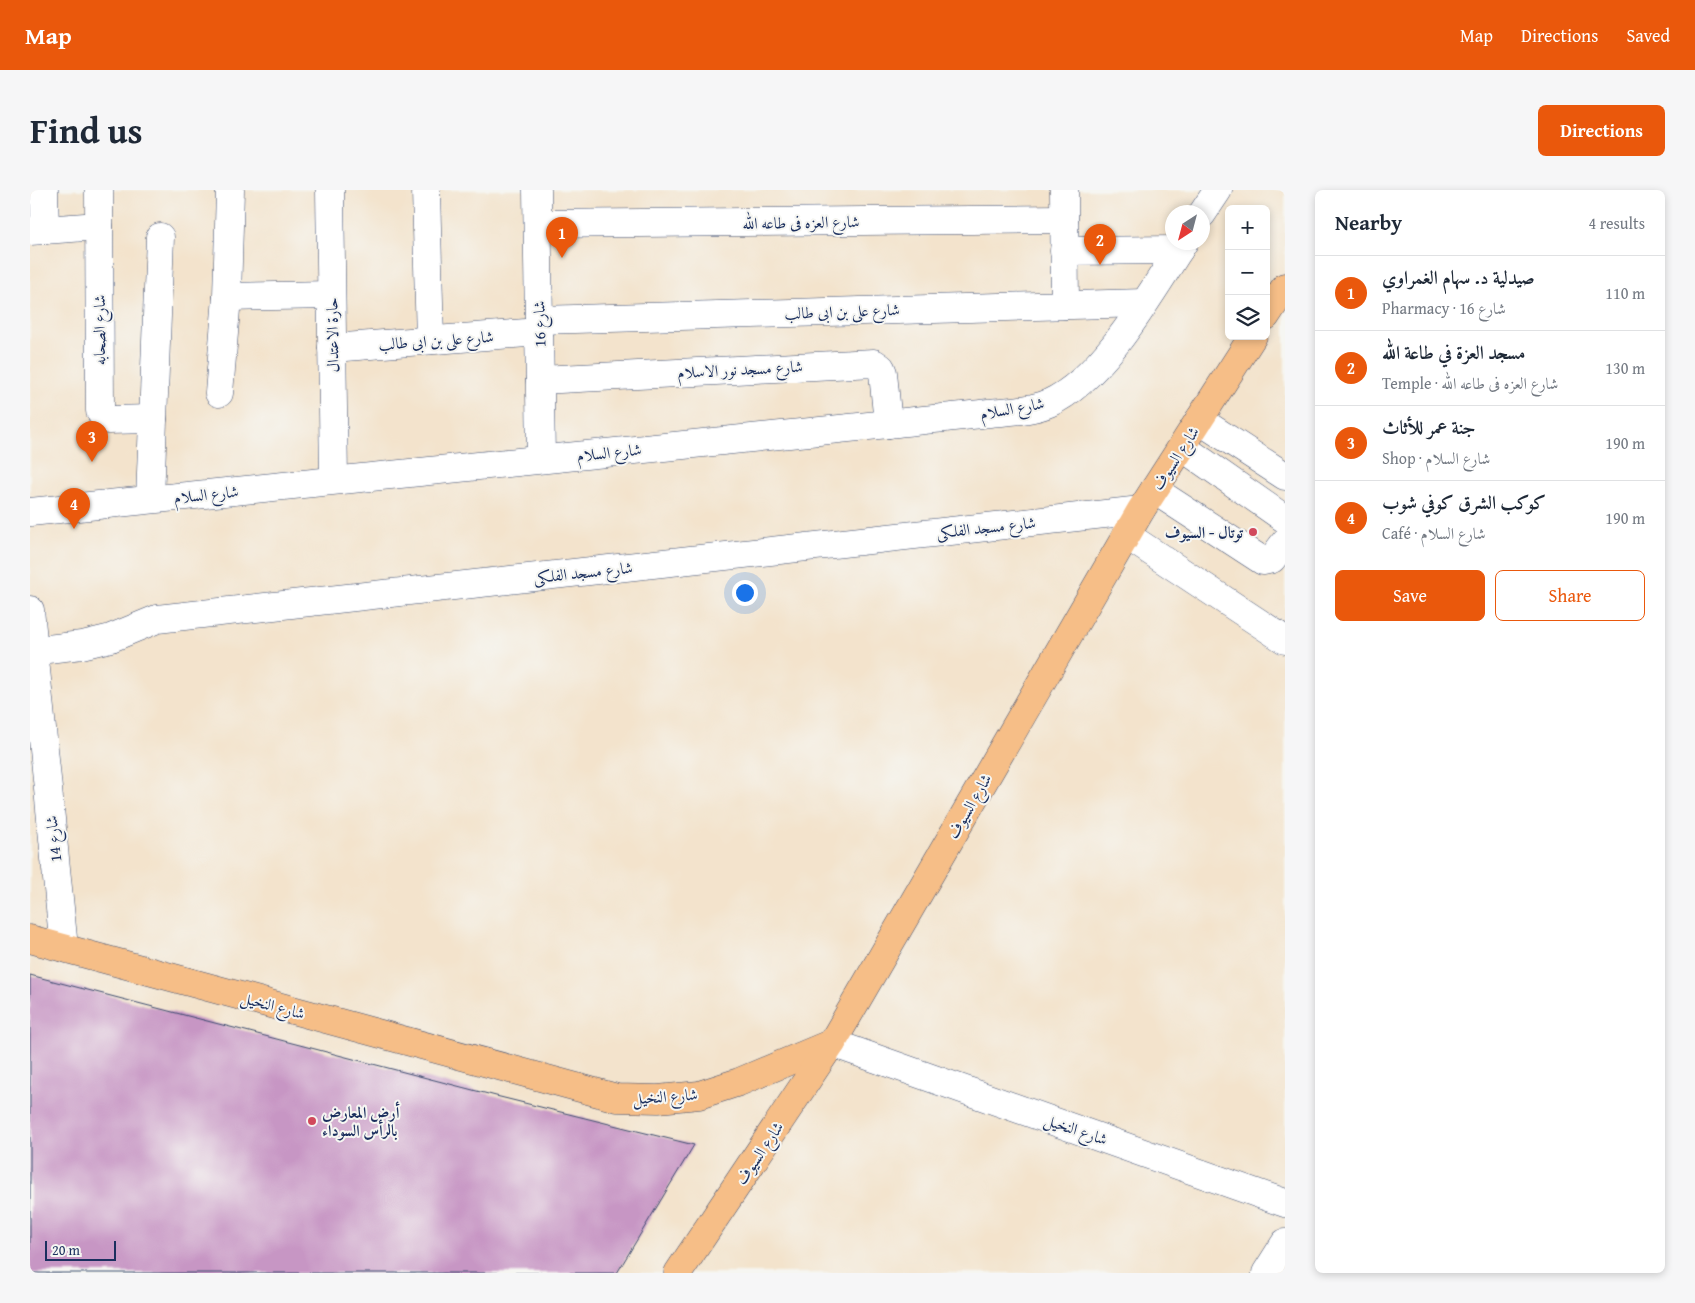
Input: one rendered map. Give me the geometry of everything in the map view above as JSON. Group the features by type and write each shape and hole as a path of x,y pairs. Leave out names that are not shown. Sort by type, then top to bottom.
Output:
{"main road":[{"path":"1270,310 1285,288"},
{"name":"شارع السيوف","path":"678,1273 832,1043 1126,535 1250,340"},
{"name":"شارع النخيل","path":"30,939 617,1098 658,1099 699,1095 739,1082 832,1043"}],"street":[{"path":"44,190 37,230 99,226"},
{"name":"شارع الصحابه","path":"99,190 101,415 112,421 153,419"},
{"path":"219,393 228,297 230,190"},
{"name":"حارة الاعتدال","path":"330,190 334,480"},
{"path":"426,190 430,340"},
{"name":"شارع 16","path":"537,190 541,459"},
{"path":"1064,190 1065,305"},
{"path":"1208,205 1218,190"},
{"name":"شارع العزه فى طاعه الله","path":"538,224 1064,219"},
{"path":"150,500 160,237"},
{"path":"1064,251 1165,247"},
{"name":"شارع السلام","path":"30,512 888,424 1022,409 1048,404 1071,392 1108,353 1179,250"},
{"path":"228,297 331,295"},
{"name":"شارع على بن ابى طالب","path":"332,348 430,340 539,326 1144,303"},
{"name":"شارع مسجد نور الاسلام","path":"540,380 874,363 881,368 883,373 888,424"},
{"path":"1200,420 1285,476"},
{"path":"1182,447 1285,519"},
{"path":"1147,500 1263,561 1272,559 1285,542"},
{"name":"شارع مسجد الفلكى","path":"32,651 82,645 111,638 157,619 1147,500"},
{"path":"1126,535 1285,640"},
{"name":"شارع 14","path":"30,610 32,651 64,948"},
{"name":"شارع النخيل","path":"832,1043 1285,1203"},
{"path":"1266,1273 1285,1243"}],"building":[{"name":"أرض المعارض بالرأس السوداء","path":"30,975 496,1096 694,1145 617,1273 30,1273"}],"place":[{"name":"صيدلية د. سهام الغمراوي","path":"562,258"},
{"name":"مسجد العزة في طاعة الله","path":"1100,265"},
{"name":"جنة عمر للأثاث","path":"92,462"},
{"name":"كوكب الشرق كوفي شوب","path":"74,529"},
{"name":"توتال - السيوف","path":"1253,532"},
{"name":"أرض المعارض بالرأس السوداء","path":"312,1121"}]}
